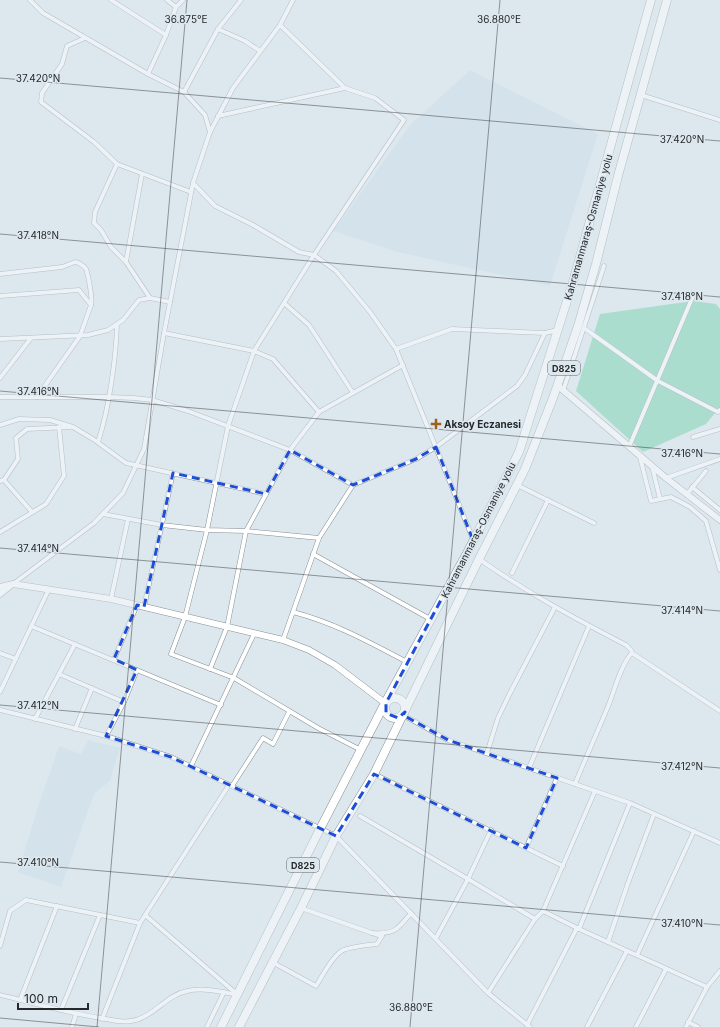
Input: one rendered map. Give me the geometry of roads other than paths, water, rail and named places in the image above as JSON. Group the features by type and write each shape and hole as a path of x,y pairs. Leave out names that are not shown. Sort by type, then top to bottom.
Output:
{"highway":[{"name":"Kahramanmaraş-Osmaniye yolu","path":"221,1027 320,829 432,620 518,452 573,282 651,0"},
{"name":"Kahramanmaraş-Osmaniye yolu","path":"239,1027 301,908 336,836 374,774 517,484 560,388 590,285 640,95 667,0"},
{"path":"394,698 401,700 405,705 404,713 398,718 391,717 385,710 387,702 394,698"}],"street":[{"path":"30,0 43,13 148,74 184,92 205,115 210,132"},
{"path":"111,0 166,35"},
{"path":"167,0 176,7"},
{"path":"148,74 166,35 176,7 183,0"},
{"path":"184,92 218,29 241,0"},
{"path":"0,594 94,523 123,493 144,448 191,192 210,132 233,88 280,25 293,0"},
{"path":"280,25 344,88 375,98 404,120 314,255 254,351 228,426 207,530 185,617 171,654 234,678 318,728 362,750"},
{"path":"218,29 245,41 260,51"},
{"path":"85,38 67,46 62,64 42,93 42,102 94,142 117,164 191,192"},
{"path":"218,116 344,88"},
{"path":"640,95 720,120"},
{"path":"117,164 95,212 94,223 101,230 111,247 126,262 150,298"},
{"path":"126,262 142,174"},
{"path":"193,184 215,206 253,225 299,252 314,255 336,271 370,312 396,349 473,540"},
{"path":"0,274 62,267 75,262 82,265 86,270 92,295 91,305 80,336 37,397"},
{"path":"604,266 584,328 560,388 666,478 720,520"},
{"path":"0,296 79,290 91,305"},
{"path":"629,447 693,296"},
{"path":"0,339 88,335 108,330 123,320 139,300 150,298 170,302"},
{"path":"284,303 309,326 353,393"},
{"path":"98,442 109,397 117,339 117,324"},
{"path":"584,328 658,381 718,412 720,410"},
{"path":"396,349 452,329 545,332 558,330"},
{"path":"283,640 319,538 353,486 416,459 436,447 517,386 525,376 545,332"},
{"path":"164,333 254,351 273,360 319,412"},
{"path":"0,378 31,338"},
{"path":"210,669 227,627 246,531 290,450 319,412 403,365"},
{"path":"0,397 109,397 152,400 188,411 290,450 353,486"},
{"path":"0,425 19,419 50,420 73,427 98,442 126,463 266,494"},
{"path":"0,532 46,504 64,476 58,427"},
{"path":"32,512 2,480 18,459 16,438 27,429 73,427"},
{"path":"693,437 720,429"},
{"path":"640,456 651,501 671,497 690,507 706,521 720,570"},
{"path":"666,478 720,459"},
{"path":"652,465 660,499"},
{"path":"687,494 706,471"},
{"path":"144,607 173,473"},
{"path":"517,484 594,523"},
{"path":"692,487 720,510"},
{"path":"512,573 548,500"},
{"path":"103,514 162,525 207,530 246,531 319,538"},
{"path":"111,599 128,519"},
{"path":"313,554 432,620"},
{"path":"479,559 507,579 589,626 626,645 632,653 720,711"},
{"path":"0,587 13,584 111,599 283,640 309,650 335,665 387,702"},
{"path":"0,692 48,589"},
{"path":"114,660 137,606"},
{"path":"487,753 498,718 555,607"},
{"path":"293,612 342,628 408,663"},
{"path":"31,626 221,705"},
{"path":"529,768 589,626"},
{"path":"191,766 254,634"},
{"path":"35,719 75,644"},
{"path":"0,653 16,659"},
{"path":"575,784 595,739 621,672 632,653"},
{"path":"106,736 124,702 137,670"},
{"path":"59,674 124,702"},
{"path":"75,729 92,688"},
{"path":"0,710 106,736 171,757 336,836 488,993 529,1026 578,929 630,803"},
{"path":"102,1019 140,923 262,738 273,744 290,712"},
{"path":"404,713 448,740 630,803 720,843"},
{"path":"374,774 563,866"},
{"path":"526,848 557,778"},
{"path":"488,993 535,919 543,911 595,791"},
{"path":"608,942 654,814"},
{"path":"360,816 535,919"},
{"path":"436,938 468,879 491,830"},
{"path":"637,955 694,831"},
{"path":"0,946 10,911 26,900 140,923"},
{"path":"20,1000 57,906"},
{"path":"272,962 316,986 340,951 377,944 382,936 301,908"},
{"path":"543,911 578,929 708,987"},
{"path":"372,933 380,934 393,932 411,913"},
{"path":"61,1010 100,915"},
{"path":"145,915 238,995"},
{"path":"587,1027 627,950"},
{"path":"636,1027 666,968"},
{"path":"686,1027 708,987 720,970"},
{"path":"0,995 76,1014 102,1019 132,1021 143,1017 178,994 186,991 197,990 224,992 238,995"},
{"path":"207,1027 224,992"},
{"path":"72,1027 76,1014"},
{"path":"119,1021 120,1027"},
{"path":"688,1022 698,1027"}],"place":[{"name":"Aksoy Eczanesi","path":"436,424"}]}
